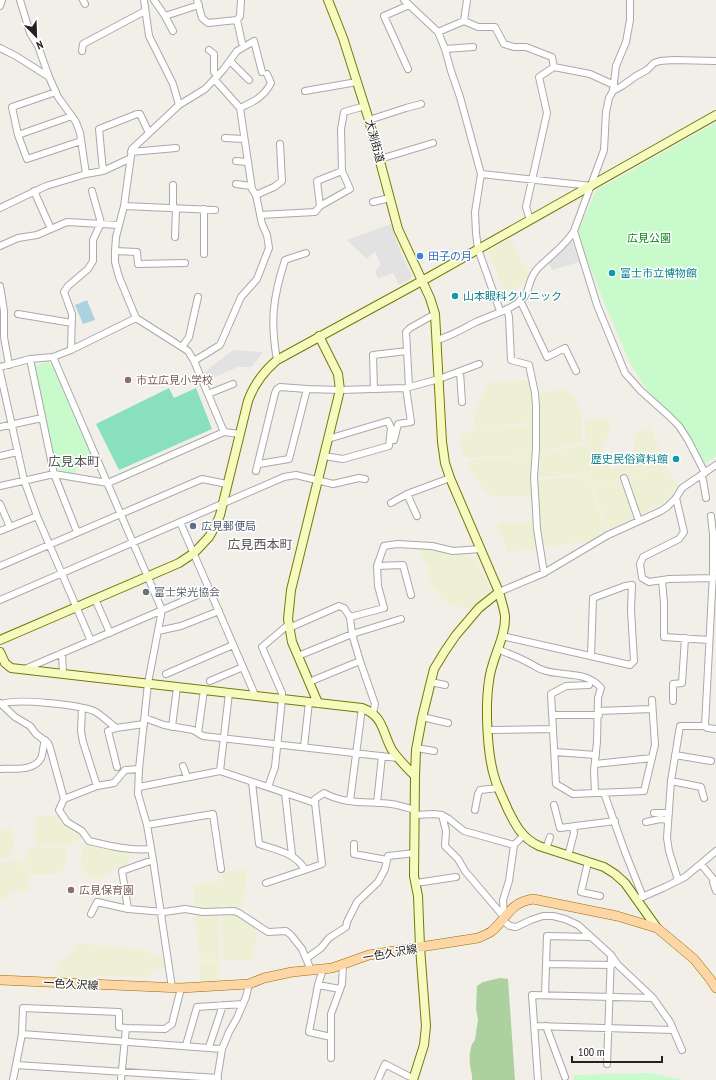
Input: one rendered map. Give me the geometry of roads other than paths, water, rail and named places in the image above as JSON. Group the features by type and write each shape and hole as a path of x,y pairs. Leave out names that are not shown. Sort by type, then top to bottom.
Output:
{"main road":[{"name":"一色久沢線","path":"0,980 176,988 249,984 264,978 292,972 332,968 363,956 478,938 492,932 515,905 522,901 533,899 605,914 657,928 694,959 716,988"}],"street":[{"path":"0,6 2,0"},
{"path":"20,0 30,33 38,46 49,77 56,92 72,116 80,133 86,174"},
{"path":"144,0 149,36 174,84 179,105"},
{"path":"154,0 173,31"},
{"path":"241,0 240,16 237,20 242,43"},
{"name":"大渕街道","path":"328,0 343,38 365,106 398,229 430,298 435,314 442,442 445,462 450,478 499,592 504,609 505,618 502,636 489,680 488,694 488,730 491,762 495,778 519,831 532,843 546,849 604,867 615,874 640,898 657,928"},
{"path":"404,0 438,32 460,97 481,174 475,212 478,249 500,311"},
{"path":"464,21 467,0"},
{"path":"437,340 451,336 475,323 507,309 520,300 527,291 531,277 538,268 566,242 574,231 586,196 592,186 604,150 606,112 609,98 614,88 616,66 626,42 630,20 630,0"},
{"path":"165,16 198,2 202,18 208,23 237,20"},
{"path":"408,69 384,16 409,5"},
{"path":"82,51 83,44 145,11"},
{"path":"438,32 464,21 478,27 495,27 504,44 514,47 526,47 552,57 554,66"},
{"path":"224,432 188,351 136,318 119,277 114,251 124,206 132,149 179,105 205,89 216,78 237,51 254,41 264,73 271,83 269,88 258,100 240,108"},
{"path":"445,49 473,47"},
{"path":"0,48 16,56 49,77"},
{"path":"194,362 220,345 241,297 257,279 269,248 256,195 251,186 240,108 216,78 214,72 214,54 209,50"},
{"path":"230,61 249,80"},
{"path":"530,220 526,207 547,114 539,77 554,66 590,74 614,88 622,86 647,70 654,63 660,61 716,61"},
{"path":"305,91 357,82"},
{"path":"56,92 12,108 18,135 28,159 81,141"},
{"path":"369,120 421,104"},
{"path":"260,215 315,212 320,206 350,189 342,171 341,129 344,112 365,106"},
{"path":"103,171 99,129 140,114 149,133"},
{"path":"0,640 179,563 194,553 209,537 216,525 252,389 266,370 277,360 592,186 716,114"},
{"path":"18,135 72,116"},
{"path":"225,138 244,139"},
{"path":"380,158 433,143"},
{"path":"256,195 274,187 282,181 280,144"},
{"path":"131,152 176,148"},
{"path":"0,208 46,186 86,174 103,171 130,159"},
{"path":"236,162 247,162"},
{"path":"320,206 317,181 342,171"},
{"path":"481,174 592,186"},
{"path":"236,184 251,186"},
{"path":"173,185 175,237"},
{"path":"34,191 51,229"},
{"path":"71,350 72,314 64,292 68,286 88,269 93,260 93,240 101,223 92,191"},
{"path":"373,202 390,198"},
{"path":"124,206 215,210"},
{"path":"204,209 204,254"},
{"path":"0,246 18,238 37,234 68,222 119,225"},
{"path":"574,231 597,305 625,373 641,391 679,426 688,440 703,474 706,498"},
{"path":"114,251 137,252 138,264 185,263"},
{"path":"277,360 273,339 273,325 274,298 277,283 285,260 306,253"},
{"path":"0,286 4,337 10,364"},
{"path":"182,347 189,337 198,297"},
{"path":"520,300 548,357 565,348 576,371"},
{"path":"507,309 509,317 511,360 529,365 535,393 536,449 534,476 537,529 544,573"},
{"path":"18,314 72,323"},
{"path":"394,440 398,424 411,422 406,332 410,328 435,314"},
{"path":"0,366 30,359 53,357 71,350 136,318"},
{"path":"304,747 313,702 309,682 292,642 289,626 291,590 340,390 338,374 319,336"},
{"path":"374,389 373,355 407,351"},
{"path":"13,1080 22,1034 24,1008 119,1012 119,1027 165,1029 172,1024 176,988 147,825 138,794 139,769 148,683 162,610 53,357"},
{"path":"30,359 54,474 77,532"},
{"path":"256,471 259,464 274,393 280,387 340,390 408,387 460,372 479,364"},
{"path":"0,372 24,480 37,516 91,641"},
{"path":"460,372 462,402"},
{"path":"208,394 233,384"},
{"path":"259,464 289,459 306,389"},
{"path":"0,427 42,418"},
{"path":"324,456 343,459 389,446 391,428 388,421 328,439"},
{"path":"0,486 54,474 108,483 224,432 240,434"},
{"path":"0,456 17,452"},
{"path":"378,1080 385,1064 413,1079 424,1045 426,1026 420,947 419,907 416,883 415,776 417,748 422,717 434,669 456,635 479,608 499,592 544,573 608,535 667,507 676,498 682,488 716,465"},
{"path":"0,600 284,477 296,475 333,484 359,478 365,479"},
{"path":"391,502 407,494 450,478"},
{"path":"624,478 639,521"},
{"path":"0,566 202,479 227,484"},
{"path":"407,494 417,516"},
{"path":"676,498 684,532 679,539 643,557 640,564 642,578 648,582 668,579 712,578"},
{"path":"0,504 10,527"},
{"path":"0,531 37,516"},
{"path":"705,726 708,688 709,640 713,618 714,589 712,578 715,563 715,534 711,516"},
{"path":"180,522 255,695"},
{"path":"350,617 384,608 378,586 377,566 384,546 397,544 432,546 454,551 481,549"},
{"path":"377,566 404,565 411,595"},
{"path":"662,581 664,603 664,637 709,640"},
{"path":"502,636 591,656 630,664 634,661 631,610 632,585 625,586 593,598 591,656"},
{"path":"25,670 210,590"},
{"path":"95,599 110,633"},
{"path":"268,787 275,767 282,693 262,646 289,626 339,606 344,608 350,617 352,634 375,704 373,713"},
{"path":"158,631 182,626 218,611"},
{"path":"298,656 352,634 401,619"},
{"path":"673,701 673,684 682,683 685,638"},
{"path":"166,674 233,645"},
{"path":"498,649 529,662 542,670 554,673 580,675 596,682 601,688 598,698 595,793"},
{"path":"0,652 5,663 11,668 362,708 373,713 392,749 398,758 415,776"},
{"path":"62,653 63,674"},
{"path":"709,655 716,655"},
{"path":"309,682 360,661"},
{"path":"210,681 243,668"},
{"path":"431,682 445,685"},
{"path":"589,685 566,686 551,694 556,784 573,794 644,791 655,745 652,700"},
{"path":"172,727 177,687"},
{"path":"708,688 716,688"},
{"path":"198,733 204,690"},
{"path":"220,771 229,693"},
{"path":"1,704 29,701 82,708 96,711 116,728"},
{"path":"1,704 14,718 30,726 50,748 64,799 59,810 67,822 82,831 89,841 137,851 151,849"},
{"path":"82,708 81,731 97,786"},
{"path":"350,801 362,708"},
{"path":"552,715 625,713 640,712 652,709"},
{"path":"422,717 448,724"},
{"path":"117,767 108,731 144,721 193,730 203,736 398,758"},
{"path":"678,880 669,851 667,838 671,781 680,726 705,726 707,728 716,729"},
{"path":"488,730 553,729"},
{"path":"0,769 31,767 40,761 42,757 44,740"},
{"path":"417,748 434,751"},
{"path":"555,752 585,756 596,754"},
{"path":"675,755 711,761"},
{"path":"377,803 382,756"},
{"path":"595,764 604,766 633,763 652,758"},
{"path":"183,766 187,777"},
{"path":"64,799 97,786 114,783 125,770 139,769"},
{"path":"139,788 220,771 315,803"},
{"path":"671,781 701,787 704,798"},
{"path":"252,782 259,844 292,855 301,862 305,870"},
{"path":"475,810 480,790 499,788"},
{"path":"286,793 292,855"},
{"path":"266,884 322,864 315,799 324,793 333,798 350,801 392,804 415,812 442,815 464,831 514,846"},
{"path":"604,793 615,821 640,898 678,880 701,864 716,851"},
{"path":"554,805 560,828 615,821"},
{"path":"654,813 668,813"},
{"path":"147,825 213,814 221,869"},
{"path":"442,815 446,831 445,846 458,859 465,871 510,926 516,927 543,916 553,916 565,919 578,925 611,955 618,964 653,998 670,1022 682,1050"},
{"path":"646,822 660,819 668,820"},
{"path":"568,856 574,833 573,827"},
{"path":"503,919 503,900 509,881 514,846 524,835"},
{"path":"546,849 550,837"},
{"path":"354,844 354,854 387,860"},
{"path":"307,958 321,948 329,938 346,927 356,902 378,882 385,869 388,856 415,853"},
{"path":"128,909 122,871 153,860"},
{"path":"588,862 581,892 600,896"},
{"path":"701,864 715,879 713,882 716,890"},
{"path":"416,883 456,878"},
{"path":"91,914 97,902 128,909 162,912 185,909 203,912 234,911 268,932 286,931 291,934 302,949 311,970"},
{"path":"545,995 547,936 592,937"},
{"path":"607,1064 611,955"},
{"path":"331,1058 331,1014 342,984 343,964"},
{"path":"546,964 610,966 618,964"},
{"path":"323,969 308,1032 331,1037"},
{"path":"16,1065 218,1079 222,1049 246,997 249,984"},
{"path":"318,985 340,989"},
{"path":"538,1080 532,995 653,998"},
{"path":"186,1045 197,1007 243,1004"},
{"path":"209,1047 223,1005"},
{"path":"535,1026 673,1030"},
{"path":"546,1026 565,1077"},
{"path":"121,1080 126,1028"},
{"path":"22,1034 186,1045 222,1049"}],"water":[{"path":"87,300 95,320 83,324 75,305"}],"place":[{"name":"田子の月","path":"420,256"},
{"name":"富士市立博物館","path":"612,273"},
{"name":"山本眼科クリニック","path":"455,296"},
{"name":"市立広見小学校","path":"128,380"},
{"name":"歴史民俗資料館","path":"676,459"},
{"name":"広見郵便局","path":"193,526"},
{"name":"富士栄光協会","path":"146,592"},
{"name":"広見保育園","path":"71,890"}],"district":[{"name":"広見本町","path":"74,461"},
{"name":"広見西本町","path":"260,544"}],"park label":[{"name":"広見公園","path":"649,238"}]}
